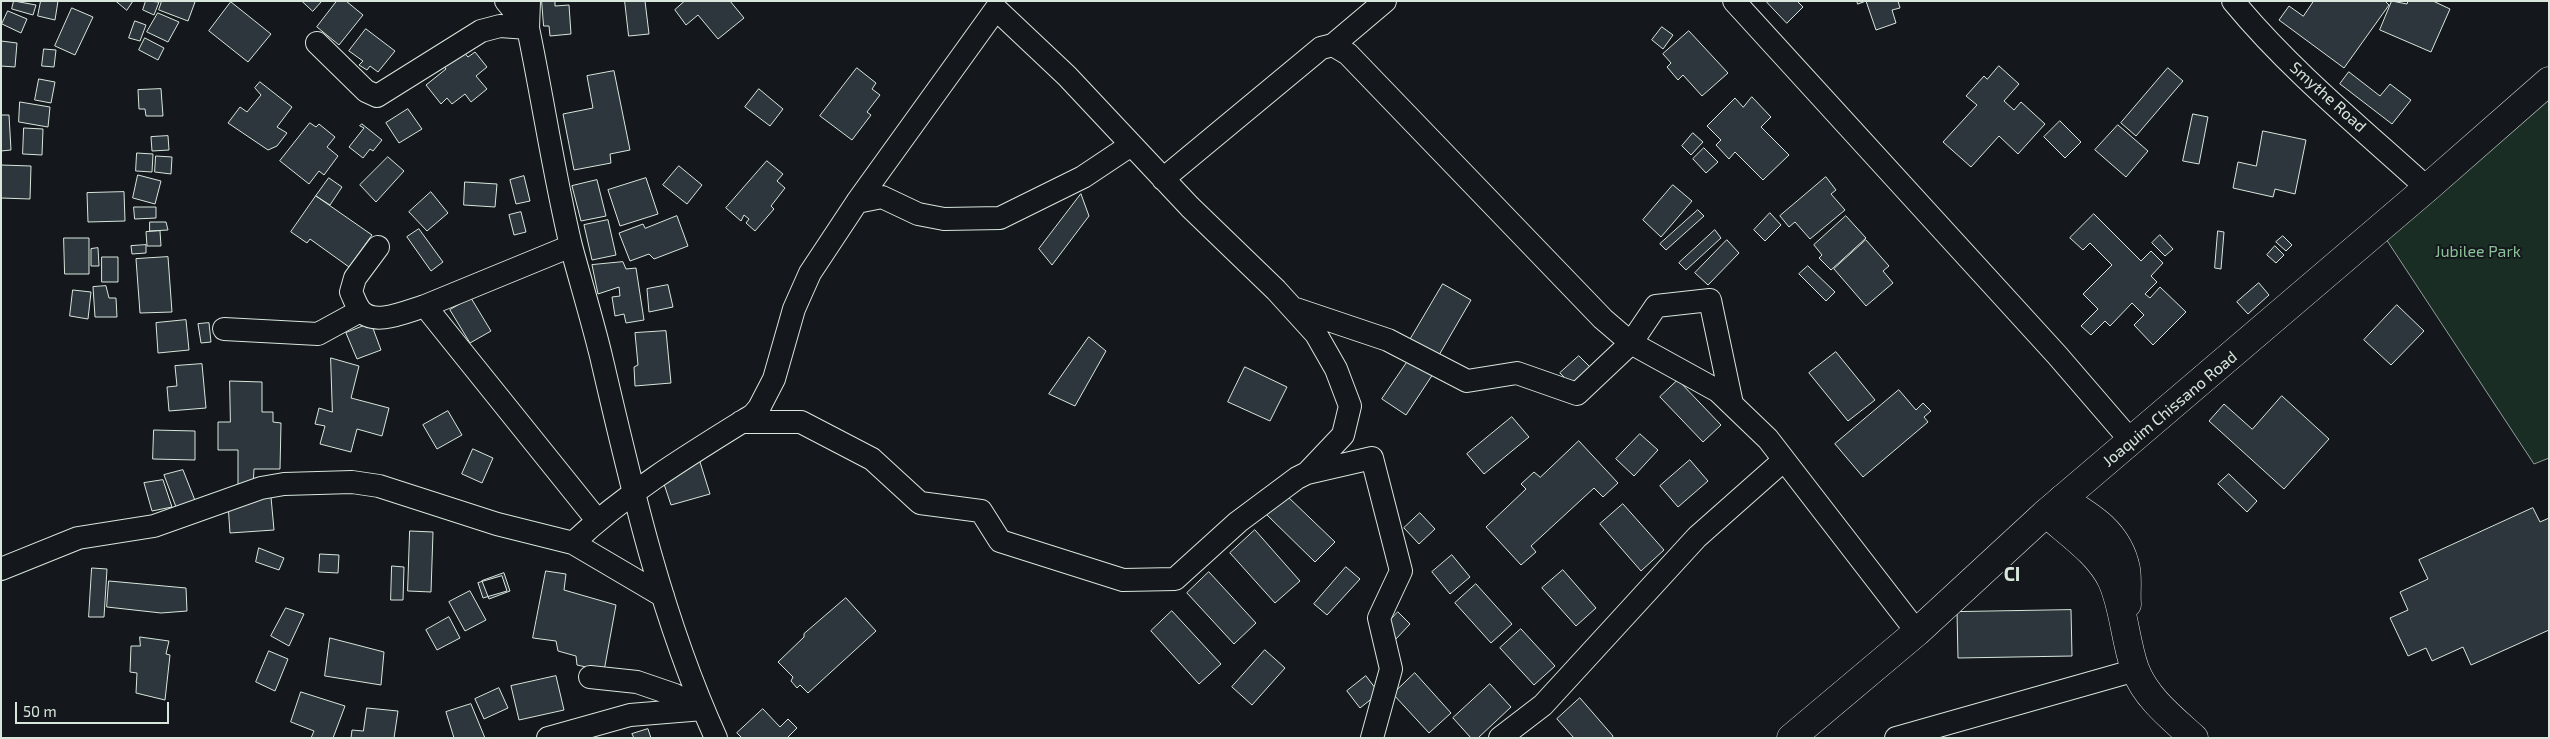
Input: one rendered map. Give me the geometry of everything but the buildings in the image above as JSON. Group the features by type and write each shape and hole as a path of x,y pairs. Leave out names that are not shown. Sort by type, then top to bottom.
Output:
{"main road":[{"name":"Joaquim Chissano Road","path":"1791,738 1917,632 2054,506 2132,442 2427,188 2549,80"},
{"path":"2054,506 2095,518 2114,538 2126,568 2127,638 2136,670 2152,697 2169,716 2194,738"}],"street":[{"path":"506,1 528,28"},
{"path":"528,1 528,28 571,246 592,320 633,494 663,596 703,709 716,738"},
{"path":"1163,179 1321,48 1333,45 1385,1"},
{"path":"1734,1 2057,355 2132,442"},
{"name":"Smythe Road","path":"2233,1 2256,29 2290,63 2427,188"},
{"path":"572,543 597,520 679,460 741,422 759,408 774,379 794,309 810,273 857,202 997,5 1067,76 1163,179 1316,334 1336,369 1350,406 1343,435 1308,473 1238,522 1174,579 1123,580 1000,541 981,511 920,503 872,459 801,422 741,422"},
{"path":"317,43 366,91 377,96 481,31 500,26 528,28"},
{"path":"1333,45 1348,54 1603,319 1631,343 1718,391 1768,439 1917,632"},
{"path":"857,202 882,197 918,214 944,219 1000,218 1083,176 1131,145"},
{"path":"378,247 355,278 351,292 360,311 370,317 386,317 425,306 571,246"},
{"path":"1292,308 1388,340 1467,381 1517,373 1577,394 1631,343 1656,306 1710,300 1732,404"},
{"path":"425,306 597,520"},
{"path":"224,329 318,334 360,311"},
{"path":"1308,473 1372,458 1401,571 1379,618 1391,669 1372,738"},
{"path":"1500,738 1543,705 1696,537 1784,460"},
{"path":"1,569 78,538 154,526 261,488 284,484 352,482 379,486 497,524 572,543 663,596"},
{"path":"1896,738 2136,670"},
{"path":"590,677 637,682 675,695 703,709"},
{"path":"548,738 630,715 703,709"}],"green space":[{"name":"Jubilee Park","path":"2549,99 2549,458 2534,464 2386,239"}],"district":[{"name":"CI","path":"2012,575"}]}
